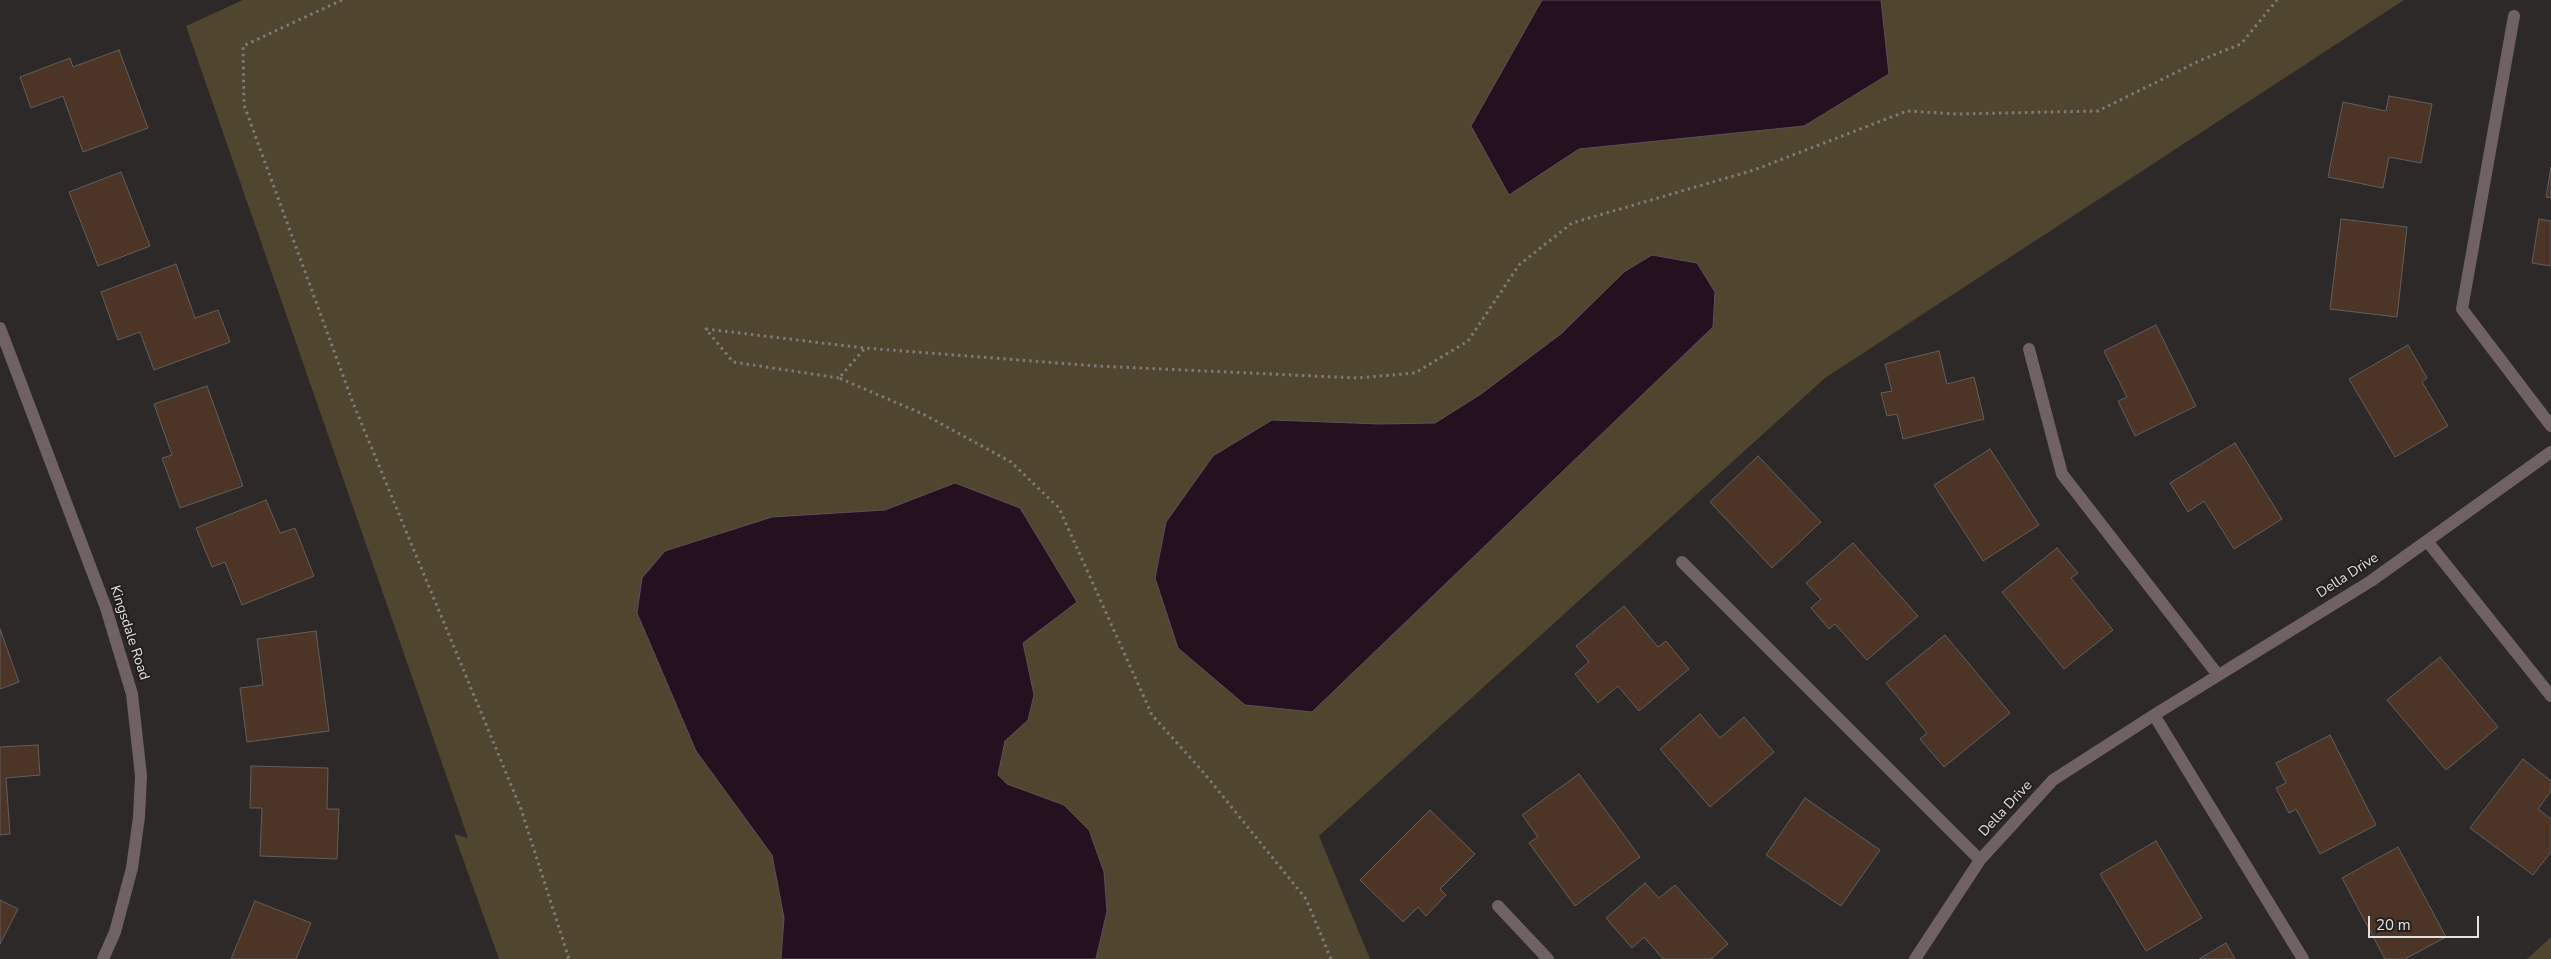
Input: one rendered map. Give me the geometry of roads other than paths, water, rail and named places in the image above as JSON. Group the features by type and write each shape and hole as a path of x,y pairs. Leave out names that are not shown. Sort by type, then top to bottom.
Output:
{"street":[{"path":"2514,16 2462,309 2551,426"},
{"name":"Kingsdale Road","path":"0,328 106,608 132,694 141,776 139,817 132,868 115,932 103,959"},
{"path":"2029,349 2062,474 2218,676"},
{"name":"Della Drive","path":"1916,959 1980,860 2053,780 2154,715 2371,581 2551,452"},
{"path":"2427,542 2551,696"},
{"path":"1682,562 1980,860"},
{"path":"2154,715 2303,959"},
{"path":"1498,906 1548,959"}]}
